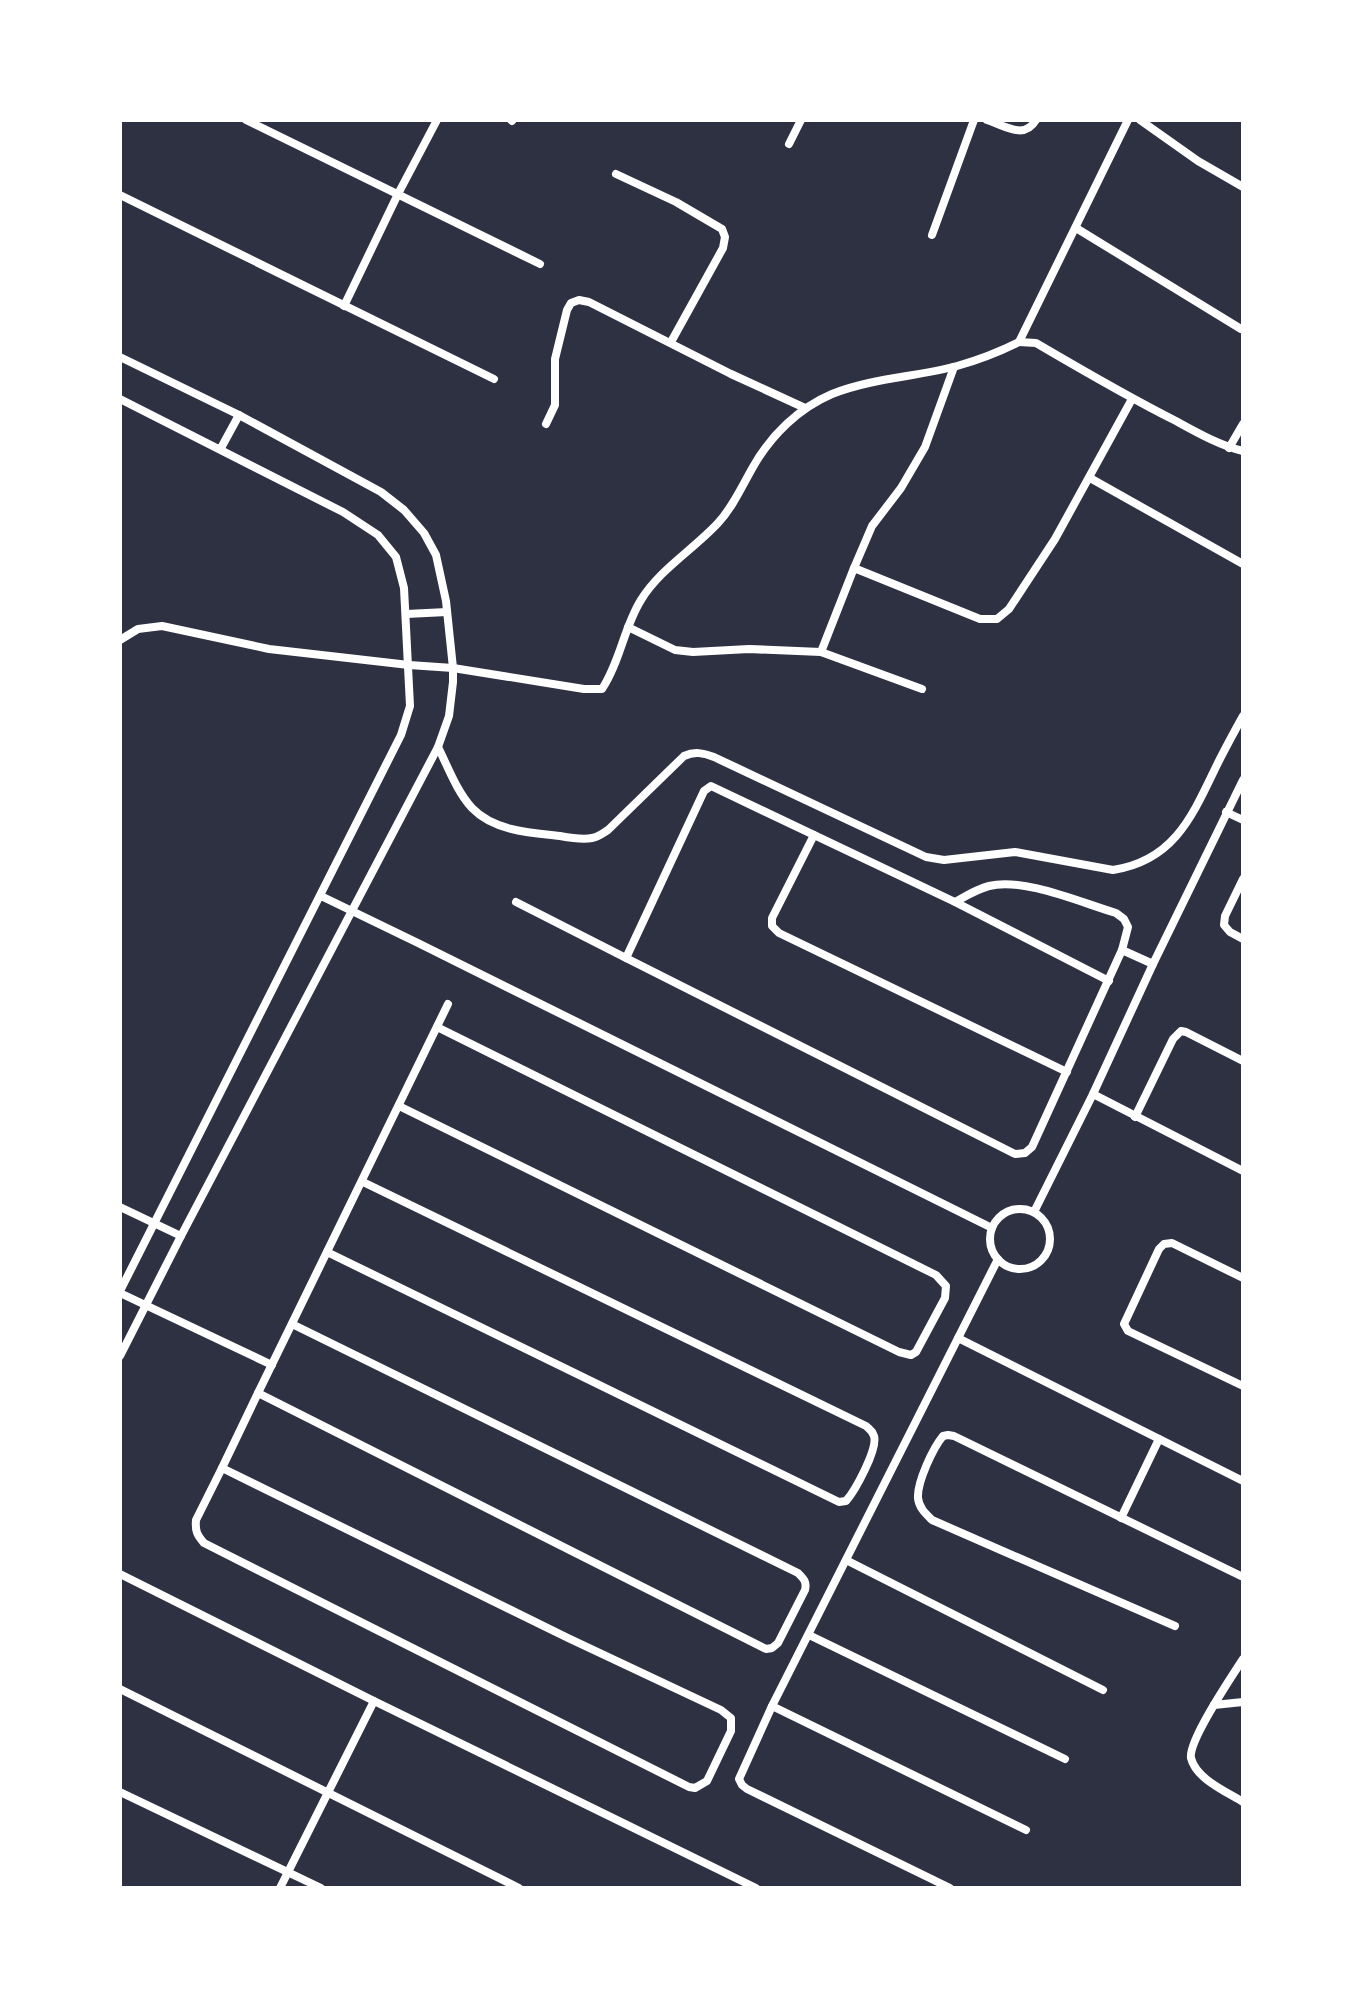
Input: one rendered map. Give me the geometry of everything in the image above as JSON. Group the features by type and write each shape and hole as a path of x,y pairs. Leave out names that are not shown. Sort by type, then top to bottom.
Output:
{"street":[{"path":"246,120 540,264"},
{"path":"344,306 437,120"},
{"path":"789,144 801,120"},
{"path":"932,235 974,120"},
{"path":"987,120 1023,132 1031,129 1036,120"},
{"path":"1019,342 1128,120"},
{"path":"1140,120 1198,161 1243,187"},
{"path":"616,174 676,202 722,229 725,237 723,248 671,342"},
{"path":"120,195 494,379"},
{"path":"1076,228 1241,329"},
{"path":"546,424 555,405 555,359 567,310 571,303 579,300 589,302 805,408"},
{"path":"120,640 138,629 162,626 269,649 453,668 584,689 602,689 639,603 649,588 720,521 762,451 805,408 852,387 954,367 993,355 1019,342 1036,343 1132,399 1229,448 1243,451"},
{"path":"120,357 239,415 381,492 404,510 424,533 436,555 453,668 449,716 438,747 120,1356"},
{"path":"821,652 872,526 901,488 925,447 954,367"},
{"path":"120,399 343,512 378,535 396,557 404,588 410,706 401,735 120,1292 272,1365"},
{"path":"854,568 980,619 997,619 1009,609 1055,539 1132,399"},
{"path":"221,448 239,415"},
{"path":"1229,448 1243,424"},
{"path":"1090,478 1243,564"},
{"path":"406,614 447,612"},
{"path":"628,627 675,650 821,652 922,689"},
{"path":"438,747 473,809 497,823 523,832 596,838 684,756 700,752 926,857 944,860 1015,852 1113,870 1148,859 1181,831 1191,818 1243,716"},
{"path":"1034,1212 1243,780"},
{"path":"626,958 704,791 708,787 716,787 955,902 1109,981"},
{"path":"1226,812 1243,820"},
{"path":"814,835 772,918 772,926 779,933 1067,1072"},
{"path":"1243,879 1225,916 1224,925 1243,939"},
{"path":"516,902 1015,1154 1025,1153 1032,1147 1109,981 1128,927 1116,913 1026,885 990,885 955,902"},
{"path":"321,896 992,1228"},
{"path":"1122,950 1153,964"},
{"path":"222,1468 721,1710 731,1718 731,1731 707,1781 695,1788 689,1787 204,1543 197,1535 196,1520 448,1004"},
{"path":"399,1106 899,1352 911,1355 916,1352 945,1298 946,1286 936,1275 437,1027"},
{"path":"1135,1117 1173,1039 1181,1031 1243,1061"},
{"path":"1093,1094 1243,1171"},
{"path":"327,1252 839,1502 846,1501 852,1494 875,1439 866,1426 363,1182"},
{"path":"120,1207 181,1236"},
{"path":"1025,1209 1034,1212 1047,1226 1050,1235 1046,1253 1033,1266 1014,1268 998,1259 991,1244 992,1228 1008,1211 1025,1209"},
{"path":"1243,1278 1172,1243 1164,1244 1124,1324 1128,1331 1243,1386"},
{"path":"950,1888 747,1789 739,1779 772,1706 998,1259"},
{"path":"258,1393 766,1649 778,1643 805,1590 807,1584 798,1573 292,1324"},
{"path":"958,1338 1243,1481"},
{"path":"1175,1626 932,1520 923,1511 918,1497 924,1471 938,1442 948,1435 1243,1577"},
{"path":"1121,1518 1159,1439"},
{"path":"846,1560 1103,1690"},
{"path":"120,1574 756,1888"},
{"path":"809,1635 1065,1759"},
{"path":"1243,1659 1214,1705 1194,1743 1191,1757 1203,1776 1243,1802"},
{"path":"120,1689 519,1888"},
{"path":"280,1888 374,1701"},
{"path":"1214,1705 1243,1702"},
{"path":"772,1706 1026,1830"},
{"path":"120,1792 321,1888"}]}
